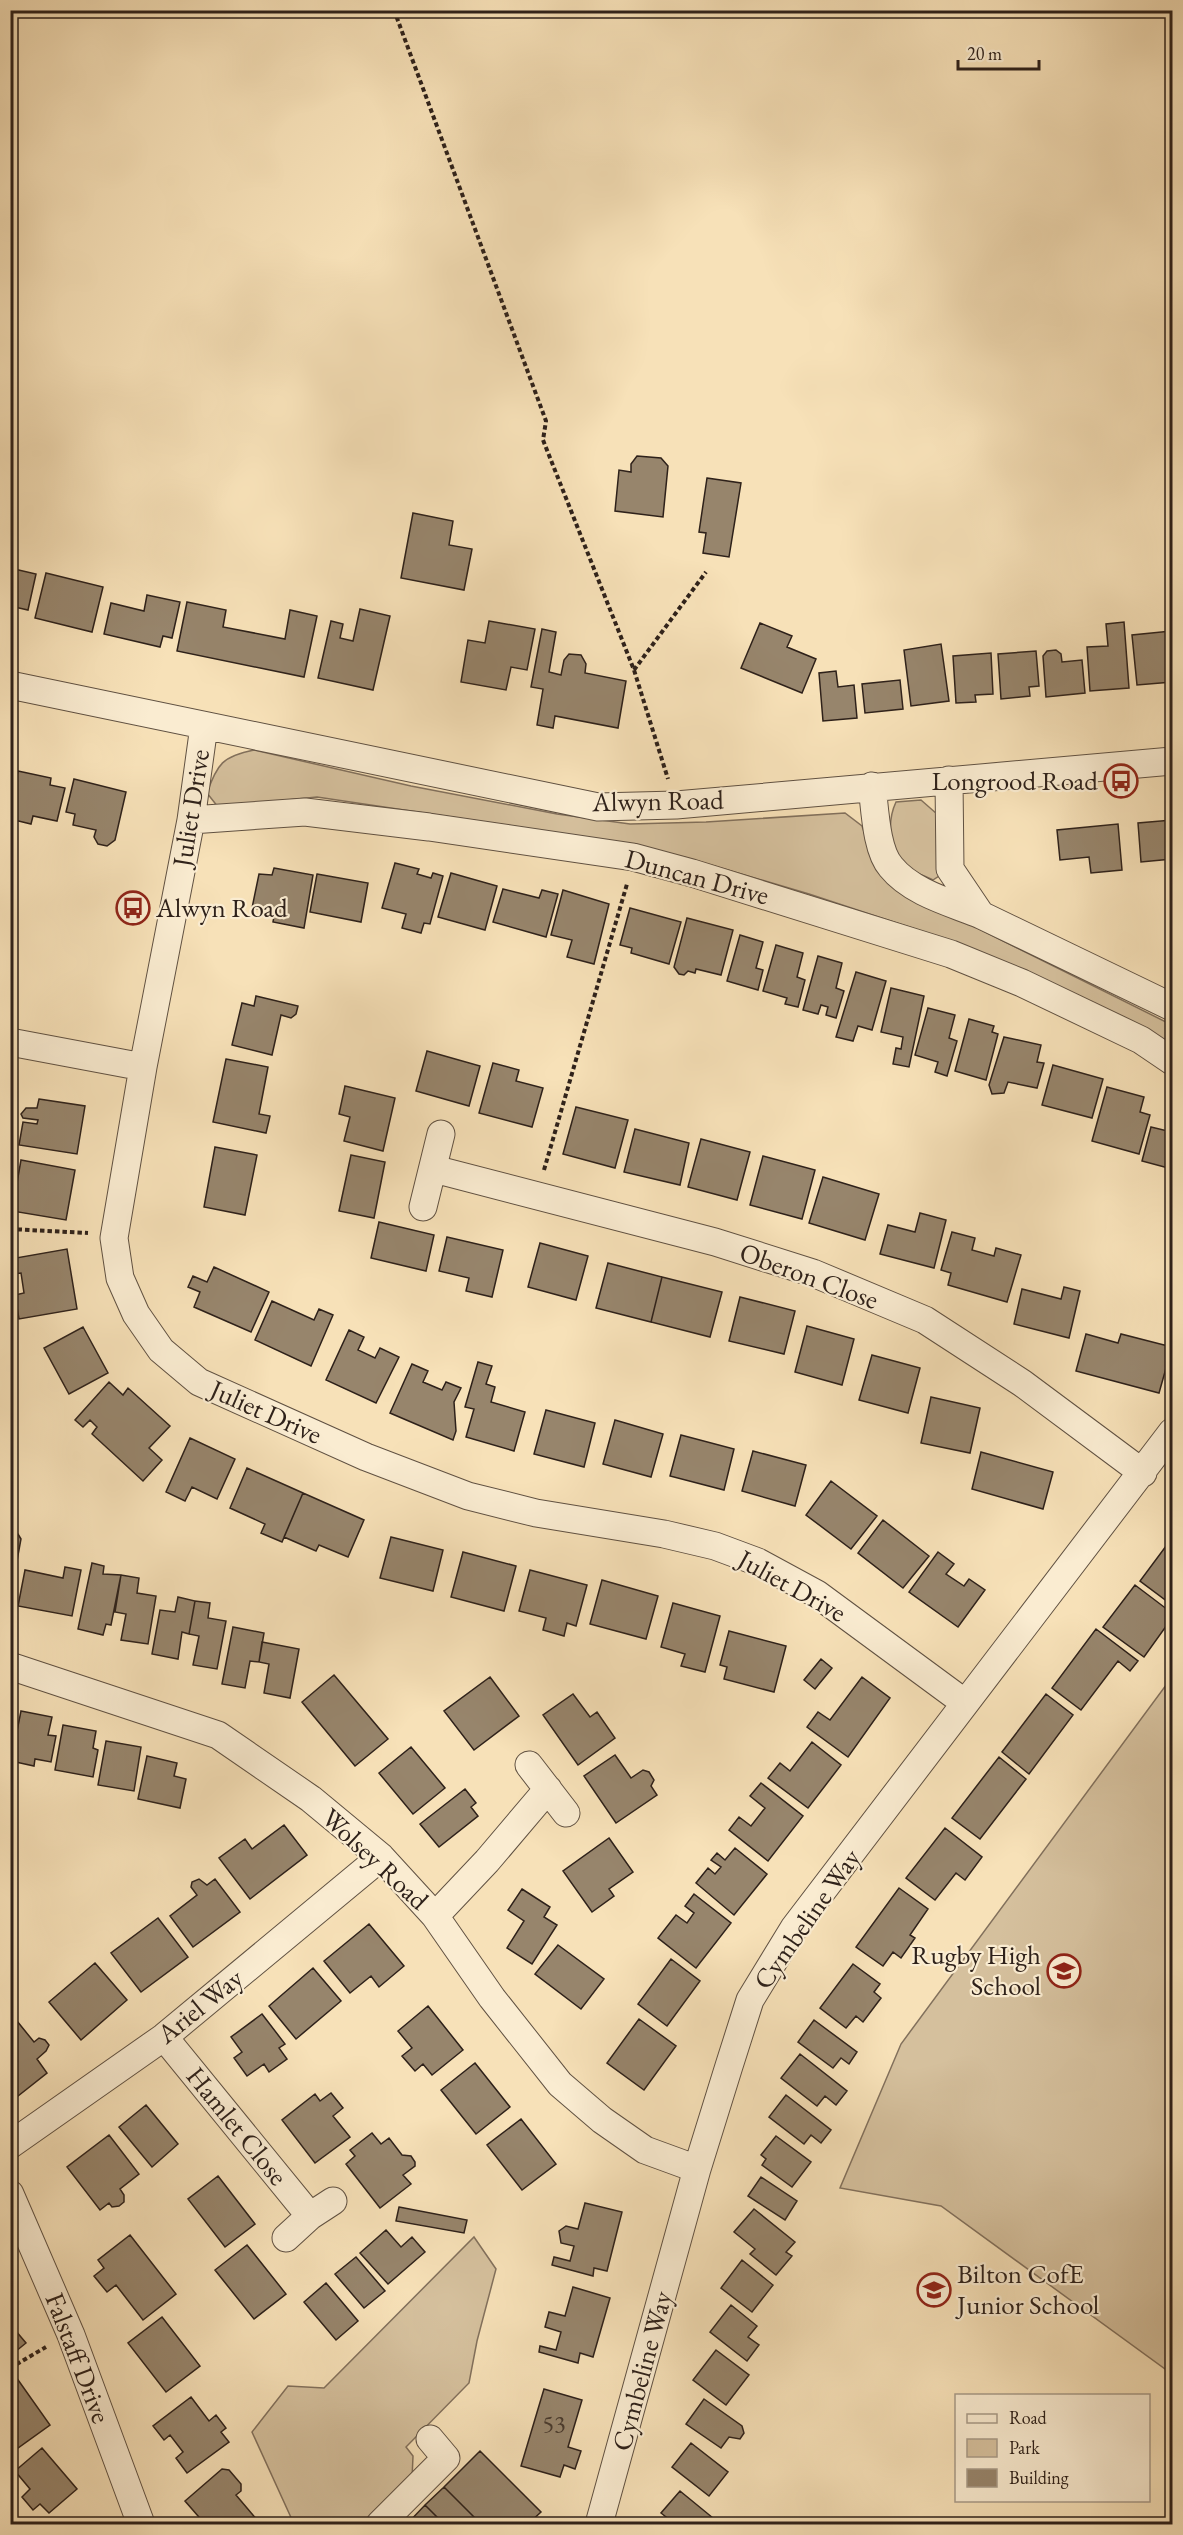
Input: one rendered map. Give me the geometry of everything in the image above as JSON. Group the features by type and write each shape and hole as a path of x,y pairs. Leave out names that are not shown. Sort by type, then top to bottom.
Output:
{"street":[{"name":"Alwyn Road","path":"10,685 598,807 676,805 1173,761"},
{"name":"Juliet Drive","path":"204,726 191,820 143,1067 114,1238 120,1278 136,1314 161,1350 199,1382 366,1457 468,1496 536,1512 664,1534 715,1546 758,1562 817,1594 965,1703"},
{"path":"949,780 950,869 981,915"},
{"path":"872,786 878,834 890,867 914,886 981,915 1173,1007"},
{"name":"Duncan Drive","path":"191,820 305,812 429,827 633,857 714,879 951,954 1022,983 1130,1035 1173,1061"},
{"path":"10,1042 143,1067"},
{"path":"423,1207 441,1134"},
{"name":"Oberon Close","path":"434,1169 715,1242 813,1273 925,1320 1022,1383 1143,1473"},
{"name":"Cymbeline Way","path":"599,2524 698,2169 750,2000 794,1928 1173,1432"},
{"name":"Wolsey Road","path":"10,1666 218,1735 311,1799 381,1857 435,1916 492,1998 560,2084 602,2120 645,2150 698,2169"},
{"path":"528,1765 566,1813"},
{"path":"435,1916 487,1861 548,1789"},
{"name":"Ariel Way","path":"10,2145 164,2037 381,1857"},
{"name":"Hamlet Close","path":"164,2037 310,2216"},
{"name":"Falstaff Drive","path":"10,2194 71,2335 141,2524"},
{"path":"286,2238 310,2216 333,2201"},
{"path":"380,2524 446,2458 430,2439"}],"path":[{"path":"394,10 546,421 543,440"},
{"path":"537,435 543,440 634,670 676,805"},
{"path":"634,670 706,572"},
{"path":"537,1194 611,946 633,857"},
{"path":"10,1230 85,1233 114,1238"},
{"path":"10,2368 71,2335"}],"green space":[{"path":"254,750 411,786 557,814 630,824 706,822 845,813 862,826 869,846 907,893 1172,1025 1172,1046 933,935 809,894 684,857 519,827 317,797 218,807 207,793 218,768 235,755"},
{"path":"921,800 937,814 942,874 933,880 910,869 901,861 896,854 891,836 891,818 896,802"},
{"name":"Rugby High School","path":"1172,1677 1172,2374 941,2206 840,2188 901,2044"},
{"path":"474,2237 496,2269 477,2341 469,2383 406,2447 413,2456 412,2479 368,2524 294,2524 252,2432 288,2386 324,2388"}],"building":[{"path":"637,456 661,458 668,466 663,517 615,511 619,470 631,472 631,464"},
{"path":"707,478 741,483 729,557 703,553 706,533 699,532"},
{"path":"413,513 453,521 449,545 472,549 464,590 401,578"},
{"path":"10,568 36,574 28,610 10,606"},
{"path":"46,573 103,587 92,632 35,618"},
{"path":"147,595 180,602 172,638 163,636 160,647 104,634 111,603 144,611"},
{"path":"187,602 226,610 223,627 285,639 290,610 317,616 304,677 177,651"},
{"path":"360,609 390,616 373,690 318,678 331,621 343,624 340,638 353,641"},
{"path":"489,621 535,629 527,670 511,667 506,690 461,682 468,640 485,643"},
{"path":"1124,622 1129,688 1090,691 1087,647 1108,646 1106,624"},
{"path":"760,623 792,636 787,647 816,659 802,693 741,668"},
{"path":"542,629 556,632 549,672 561,675 564,660 569,654 581,655 586,664 585,673 626,681 618,728 555,716 553,728 537,725 543,689 531,687"},
{"path":"1171,631 1172,682 1137,685 1132,635"},
{"path":"941,644 949,701 911,706 904,650"},
{"path":"1056,650 1061,654 1062,662 1082,660 1085,693 1046,697 1043,656 1047,651"},
{"path":"1036,651 1039,686 1029,687 1030,696 1001,699 998,654"},
{"path":"991,653 993,694 975,695 976,702 956,703 953,656"},
{"path":"836,671 838,687 854,685 857,718 823,721 819,673"},
{"path":"900,680 903,709 865,713 862,684"},
{"path":"18,771 51,778 50,785 65,788 57,821 33,816 31,824 10,819 10,805"},
{"path":"74,779 126,792 115,840 107,846 98,844 94,837 96,830 73,825 75,814 66,812"},
{"path":"1172,820 1172,859 1141,862 1138,823"},
{"path":"1118,824 1122,870 1091,873 1089,857 1060,860 1057,830"},
{"path":"395,863 419,869 417,874 431,878 433,873 443,876 430,924 424,923 421,933 402,928 406,914 382,908"},
{"path":"274,868 313,875 304,928 273,922 275,911 252,908 259,874 272,875"},
{"path":"451,873 497,886 485,930 438,917"},
{"path":"317,874 368,883 361,922 310,912"},
{"path":"503,889 539,898 542,890 558,894 546,937 493,922"},
{"path":"563,890 609,904 594,964 567,957 572,940 551,935"},
{"path":"630,908 681,922 669,964 631,953 632,948 620,945"},
{"path":"687,918 733,930 721,975 696,969 695,973 688,971 684,975 679,974 674,967"},
{"path":"740,935 763,942 756,968 763,970 758,990 727,981"},
{"path":"776,945 803,953 797,977 805,980 798,1007 785,1004 787,998 763,991"},
{"path":"818,956 842,963 836,988 844,991 836,1018 826,1015 828,1007 821,1005 818,1014 803,1010"},
{"path":"856,972 886,981 872,1030 858,1026 853,1041 836,1037"},
{"path":"891,988 924,996 909,1067 893,1064 896,1048 901,1049 903,1037 881,1032"},
{"path":"256,996 298,1006 296,1014 291,1018 281,1015 272,1055 232,1045 242,1003 254,1006"},
{"path":"928,1008 955,1015 949,1038 957,1041 947,1076 935,1072 938,1062 915,1055"},
{"path":"969,1019 994,1026 992,1032 998,1034 986,1080 955,1071"},
{"path":"1004,1037 1041,1045 1037,1062 1044,1063 1037,1088 1008,1082 1004,1093 992,1094 989,1085"},
{"path":"427,1051 480,1066 469,1106 416,1091"},
{"path":"226,1059 268,1067 259,1114 270,1116 266,1133 213,1122"},
{"path":"493,1063 519,1070 516,1081 543,1088 532,1127 479,1113"},
{"path":"1053,1065 1103,1079 1092,1118 1042,1105"},
{"path":"345,1086 395,1098 383,1151 344,1141 350,1117 339,1114"},
{"path":"1107,1087 1144,1097 1140,1112 1150,1115 1139,1154 1092,1141"},
{"path":"39,1099 85,1106 77,1154 19,1145 23,1122 37,1124 38,1120 23,1118 21,1114 26,1108 37,1108"},
{"path":"576,1107 628,1120 615,1168 563,1154"},
{"path":"1151,1127 1172,1132 1172,1169 1142,1161"},
{"path":"635,1129 689,1143 680,1185 624,1172"},
{"path":"701,1139 750,1152 737,1200 688,1187"},
{"path":"215,1147 257,1155 245,1215 204,1207"},
{"path":"351,1155 385,1162 374,1218 339,1211"},
{"path":"763,1156 815,1170 802,1219 750,1205"},
{"path":"21,1160 75,1170 66,1220 12,1211"},
{"path":"823,1177 879,1194 865,1240 809,1223"},
{"path":"920,1213 946,1220 934,1268 880,1254 888,1225 915,1232"},
{"path":"379,1222 434,1235 426,1271 371,1258"},
{"path":"952,1232 975,1238 972,1250 994,1256 996,1248 1021,1255 1007,1302 948,1285 951,1273 941,1270"},
{"path":"447,1237 503,1250 492,1297 466,1291 469,1278 439,1271"},
{"path":"540,1243 588,1256 576,1300 528,1287"},
{"path":"67,1249 77,1309 19,1319 15,1295 24,1293 21,1273 13,1274 10,1259"},
{"path":"608,1263 662,1277 651,1322 596,1308"},
{"path":"214,1267 269,1292 251,1332 194,1307 200,1292 188,1287 193,1276 207,1282"},
{"path":"662,1277 722,1292 710,1337 651,1322"},
{"path":"1064,1287 1080,1291 1069,1338 1014,1324 1022,1289 1061,1299"},
{"path":"740,1297 795,1311 784,1354 729,1341"},
{"path":"272,1301 314,1320 319,1309 333,1315 311,1366 255,1340"},
{"path":"807,1326 854,1339 842,1385 795,1372"},
{"path":"83,1327 108,1373 69,1394 44,1348"},
{"path":"349,1330 364,1337 358,1350 375,1358 380,1348 399,1357 376,1403 326,1380"},
{"path":"1086,1334 1118,1343 1121,1334 1172,1347 1159,1393 1076,1371"},
{"path":"872,1355 920,1368 908,1413 859,1400"},
{"path":"478,1362 492,1366 486,1384 495,1387 491,1402 525,1412 514,1451 466,1437 474,1409 465,1407"},
{"path":"412,1364 428,1371 423,1382 442,1390 446,1382 461,1388 454,1402 456,1431 453,1440 390,1413"},
{"path":"109,1382 123,1395 128,1388 170,1426 149,1448 162,1460 143,1481 92,1434 97,1427 90,1420 83,1427 75,1420"},
{"path":"931,1397 980,1408 970,1453 921,1443"},
{"path":"546,1410 595,1423 584,1467 534,1454"},
{"path":"615,1420 663,1434 651,1477 603,1464"},
{"path":"681,1435 734,1449 724,1490 670,1476"},
{"path":"190,1438 235,1459 217,1499 192,1487 185,1501 166,1492"},
{"path":"753,1451 806,1465 795,1506 742,1491"},
{"path":"981,1452 1053,1472 1043,1509 972,1489"},
{"path":"247,1468 303,1493 282,1542 261,1533 265,1524 230,1508"},
{"path":"831,1481 877,1516 851,1549 806,1515"},
{"path":"303,1493 364,1520 348,1557 319,1545 316,1551 284,1537"},
{"path":"883,1520 929,1556 903,1588 858,1553"},
{"path":"10,1534 18,1534 21,1539 10,1599"},
{"path":"391,1537 443,1550 433,1591 380,1578"},
{"path":"1172,1538 1172,1605 1140,1581"},
{"path":"463,1552 516,1566 504,1611 451,1597"},
{"path":"938,1552 954,1564 946,1574 964,1586 969,1579 985,1590 958,1627 909,1592"},
{"path":"92,1563 104,1566 103,1574 121,1575 111,1625 106,1624 103,1635 78,1629"},
{"path":"65,1567 81,1570 72,1616 18,1606 25,1570 63,1578"},
{"path":"530,1570 587,1585 576,1626 567,1623 564,1636 543,1630 546,1618 519,1611"},
{"path":"121,1575 139,1578 137,1593 156,1596 148,1644 121,1640 126,1614 115,1612"},
{"path":"602,1580 658,1596 646,1639 590,1624"},
{"path":"1135,1585 1172,1613 1172,1618 1144,1657 1103,1627"},
{"path":"178,1597 195,1601 189,1634 182,1632 178,1659 152,1654 160,1610 175,1612"},
{"path":"195,1601 210,1603 208,1618 226,1621 217,1669 193,1665 199,1636 189,1634"},
{"path":"673,1603 720,1616 705,1672 681,1666 685,1654 661,1647"},
{"path":"233,1627 264,1633 259,1662 250,1661 245,1688 222,1684"},
{"path":"1096,1629 1138,1661 1130,1671 1118,1661 1081,1710 1052,1688"},
{"path":"729,1631 786,1646 774,1692 724,1679 727,1667 720,1665"},
{"path":"262,1642 299,1649 290,1698 264,1693 269,1664 259,1662"},
{"path":"821,1659 832,1668 815,1689 804,1680"},
{"path":"334,1675 388,1739 355,1766 302,1702"},
{"path":"490,1677 519,1716 474,1750 444,1711"},
{"path":"862,1677 890,1698 848,1757 807,1727 818,1712 830,1720"},
{"path":"573,1694 590,1717 597,1712 615,1738 578,1765 543,1715"},
{"path":"1046,1694 1073,1715 1029,1774 1002,1752"},
{"path":"10,1703 17,1705 10,1737"},
{"path":"21,1711 52,1717 48,1735 56,1736 51,1762 35,1759 34,1766 11,1761"},
{"path":"63,1725 96,1731 93,1748 98,1750 93,1777 55,1770"},
{"path":"106,1741 141,1747 134,1791 98,1785"},
{"path":"812,1742 841,1765 808,1808 768,1778 780,1763 790,1771"},
{"path":"411,1747 445,1788 413,1814 379,1773"},
{"path":"615,1755 631,1778 643,1770 649,1772 654,1780 651,1786 657,1795 616,1823 584,1776"},
{"path":"147,1756 177,1763 174,1776 186,1779 180,1808 138,1799"},
{"path":"999,1757 1026,1779 980,1839 952,1818"},
{"path":"761,1783 803,1816 768,1861 729,1830 739,1817 751,1826 765,1808 750,1796"},
{"path":"465,1789 476,1803 471,1807 478,1816 439,1847 420,1824"},
{"path":"284,1825 307,1855 250,1899 219,1858 245,1839 252,1849"},
{"path":"945,1828 982,1857 965,1880 956,1873 935,1900 906,1878"},
{"path":"609,1838 633,1872 609,1889 614,1896 592,1912 563,1871"},
{"path":"735,1848 767,1874 734,1915 696,1883 708,1868 715,1874 721,1867 711,1860 717,1853 725,1860"},
{"path":"199,1879 207,1885 215,1879 240,1912 193,1947 170,1916 197,1895 191,1887 192,1882"},
{"path":"899,1888 928,1909 910,1935 915,1938 901,1958 893,1952 883,1966 856,1947"},
{"path":"522,1889 550,1907 544,1917 557,1925 532,1964 507,1948 524,1921 508,1910"},
{"path":"694,1894 731,1923 696,1968 658,1938 676,1915 687,1923 694,1913 685,1906"},
{"path":"158,1918 188,1957 141,1992 111,1953"},
{"path":"369,1924 404,1966 379,1987 371,1976 350,1993 324,1961"},
{"path":"558,1945 604,1979 581,2009 535,1974"},
{"path":"671,1959 700,1981 667,2026 638,2004"},
{"path":"95,1963 127,2000 81,2040 49,2002"},
{"path":"853,1964 880,1984 874,1992 881,1998 863,2022 856,2016 846,2028 820,2008"},
{"path":"313,1968 341,2001 296,2039 269,2006"},
{"path":"428,2006 463,2050 432,2075 423,2064 415,2071 402,2056 412,2048 398,2031"},
{"path":"262,2014 285,2044 279,2048 287,2059 269,2072 264,2064 247,2076 234,2058 242,2052 231,2037"},
{"path":"639,2019 676,2046 644,2090 607,2063"},
{"path":"814,2020 857,2052 849,2064 841,2058 833,2068 798,2042"},
{"path":"17,2021 34,2042 39,2038 45,2040 49,2045 37,2059 47,2073 13,2100 10,2096 10,2026"},
{"path":"800,2054 847,2091 836,2105 825,2096 817,2106 781,2078"},
{"path":"475,2063 510,2107 476,2134 441,2090"},
{"path":"331,2093 343,2108 333,2116 350,2137 315,2163 282,2120 315,2094 320,2101"},
{"path":"786,2095 831,2130 821,2143 811,2135 804,2144 769,2117"},
{"path":"146,2105 178,2144 152,2167 119,2127"},
{"path":"521,2119 556,2164 522,2190 487,2145"},
{"path":"372,2133 381,2144 389,2138 402,2155 411,2156 415,2162 415,2166 403,2175 411,2184 380,2208 346,2164 355,2156 350,2150"},
{"path":"109,2135 139,2174 120,2189 124,2195 124,2202 112,2207 109,2203 100,2210 67,2167"},
{"path":"776,2136 811,2162 792,2187 762,2165 766,2159 761,2155"},
{"path":"218,2176 255,2224 225,2247 188,2199"},
{"path":"761,2177 797,2201 785,2220 748,2196"},
{"path":"585,2203 622,2212 607,2271 594,2268 593,2276 552,2265 554,2257 570,2261 574,2246 561,2243 559,2231 566,2226 578,2229"},
{"path":"399,2207 467,2220 464,2233 396,2221"},
{"path":"754,2209 795,2242 786,2252 792,2256 776,2275 750,2254 755,2249 734,2232"},
{"path":"386,2230 401,2247 412,2237 425,2252 388,2284 360,2253"},
{"path":"130,2235 176,2294 143,2320 116,2285 107,2292 94,2276 104,2268 98,2260"},
{"path":"247,2245 286,2294 254,2319 215,2270"},
{"path":"356,2257 385,2291 364,2308 335,2274"},
{"path":"742,2260 773,2285 752,2312 721,2288"},
{"path":"326,2283 358,2321 336,2340 304,2302"},
{"path":"573,2287 610,2298 593,2357 580,2353 578,2363 539,2352 540,2346 556,2350 561,2332 545,2327 549,2312 565,2316"},
{"path":"731,2305 757,2326 748,2337 759,2345 747,2361 710,2332"},
{"path":"162,2317 200,2366 166,2392 128,2343"},
{"path":"10,2324 26,2343 10,2356"},
{"path":"716,2350 749,2375 726,2405 693,2380"},
{"path":"16,2377 50,2425 11,2453 10,2381"},
{"path":"544,2389 582,2400 568,2447 581,2451 575,2469 564,2465 560,2477 521,2466"},
{"path":"191,2397 209,2421 216,2415 226,2428 221,2432 229,2442 187,2473 176,2458 183,2452 170,2435 164,2440 153,2426"},
{"path":"704,2399 742,2426 744,2433 740,2439 729,2437 721,2448 686,2424"},
{"path":"691,2443 728,2472 709,2496 672,2467"},
{"path":"42,2448 77,2489 49,2513 40,2504 33,2510 22,2497 30,2489 15,2471"},
{"path":"480,2451 541,2512 528,2524 481,2524 444,2487"},
{"path":"222,2469 229,2470 241,2484 241,2491 236,2495 258,2521 254,2524 205,2524 185,2501"},
{"path":"444,2487 481,2524 444,2524 425,2505"},
{"path":"680,2491 713,2518 708,2524 675,2524 661,2513"},
{"path":"425,2505 444,2524 407,2524"},
{"path":"69,2518 74,2524 61,2524"}],"place":[{"name":"Longrood Road","path":"1121,781"},
{"name":"Alwyn Road","path":"133,908"},
{"name":"Rugby High School","path":"1064,1971"},
{"name":"Bilton CofE Junior School","path":"934,2290"}]}
